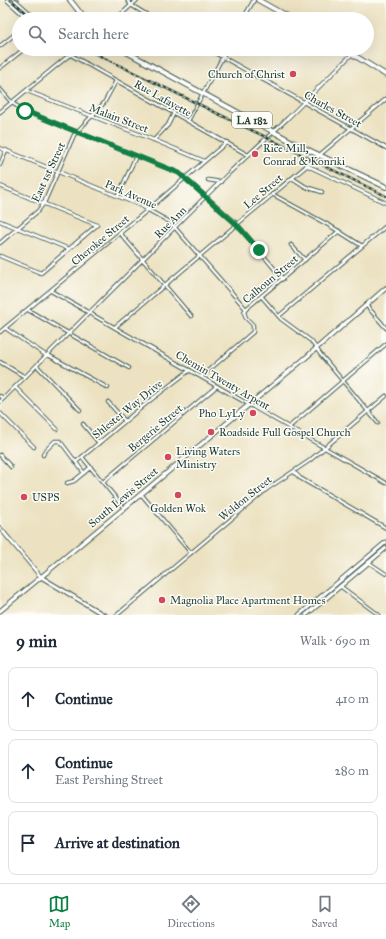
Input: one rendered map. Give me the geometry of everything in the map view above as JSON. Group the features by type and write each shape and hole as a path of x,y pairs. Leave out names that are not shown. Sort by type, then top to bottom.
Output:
{"main road":[{"path":"70,0 79,12"},
{"path":"258,0 279,12"},
{"name":"LA 182","path":"134,56 273,132 386,187"},
{"path":"355,56 386,74"},
{"name":"South Lewis Street","path":"0,611 250,404 386,288"}],"street":[{"path":"7,0 20,12"},
{"path":"15,0 28,12"},
{"path":"127,0 131,5 142,12"},
{"path":"124,12 137,0"},
{"path":"247,12 254,0"},
{"path":"0,46 12,37"},
{"path":"0,68 15,56"},
{"path":"0,112 70,56"},
{"name":"Rue Lafayette","path":"73,56 248,155"},
{"name":"Rue Ann","path":"0,402 220,182 350,56"},
{"path":"188,121 223,57"},
{"name":"Charles Street","path":"223,57 386,148"},
{"name":"East 1st Street","path":"0,243 38,211 44,203 76,132 104,103 116,81"},
{"path":"0,89 12,103 25,111 179,173 236,224 283,279"},
{"name":"Malain Street","path":"27,91 204,161"},
{"name":"Lee Street","path":"115,327 386,99"},
{"path":"154,140 168,124 174,113"},
{"name":"Cherokee Street","path":"0,332 149,210 227,142"},
{"name":"Park Avenue","path":"0,148 118,196 149,210 176,227 246,309"},
{"path":"0,165 6,150"},
{"path":"118,196 136,156"},
{"path":"306,165 386,203"},
{"path":"292,178 306,187 322,192"},
{"path":"208,180 220,182"},
{"path":"0,186 97,225 41,273 0,256"},
{"path":"272,194 339,231 362,246"},
{"path":"0,221 69,249"},
{"path":"278,316 386,226"},
{"name":"Calhoun Street","path":"202,376 253,332 253,325 244,312 246,309 339,231"},
{"path":"120,233 191,316"},
{"path":"291,245 305,260"},
{"name":"Chemin Twenty Arpent","path":"51,291 202,376 386,484"},
{"path":"262,297 278,316 311,341 378,423"},
{"path":"366,305 386,328"},
{"path":"28,310 129,368"},
{"path":"5,328 47,356 108,388"},
{"path":"288,427 386,344"},
{"path":"0,362 26,377"},
{"path":"37,366 80,410"},
{"name":"Shlester Way Drive","path":"76,462 190,370"},
{"name":"Bergerie Street","path":"103,482 217,385"},
{"path":"15,387 57,429"},
{"path":"0,396 4,398"},
{"name":"Weldon Street","path":"118,615 267,489 294,472 325,448 386,396"},
{"path":"108,402 125,421"},
{"path":"0,413 34,448"},
{"path":"83,424 99,443"},
{"path":"43,455 55,441 60,441 84,472"},
{"path":"0,455 12,467"},
{"path":"82,457 124,508"},
{"path":"67,483 74,481 91,468"},
{"path":"294,472 300,478 386,528"},
{"path":"141,494 191,553"},
{"path":"0,528 42,576 104,615"},
{"path":"299,615 386,542"},
{"path":"306,615 386,548"},
{"path":"365,560 386,574"},
{"path":"337,583 380,615"},
{"path":"309,607 312,611"}],"railway":[{"path":"11,0 26,12"},
{"path":"100,56 386,196"}],"place":[{"name":"Church of Christ","path":"293,74"},
{"name":"Rice Mill, Conrad & Konriki","path":"255,154"},
{"name":"Pho LyLy","path":"253,413"},
{"name":"Roadside Full Gospel Church","path":"211,432"},
{"name":"Living Waters Ministry","path":"168,457"},
{"name":"Golden Wok","path":"178,495"},
{"name":"USPS","path":"24,497"},
{"name":"Magnolia Place Apartment Homes","path":"162,600"}],"route":[{"path":"25,111 179,173 210,199 236,224 259,250"}]}
